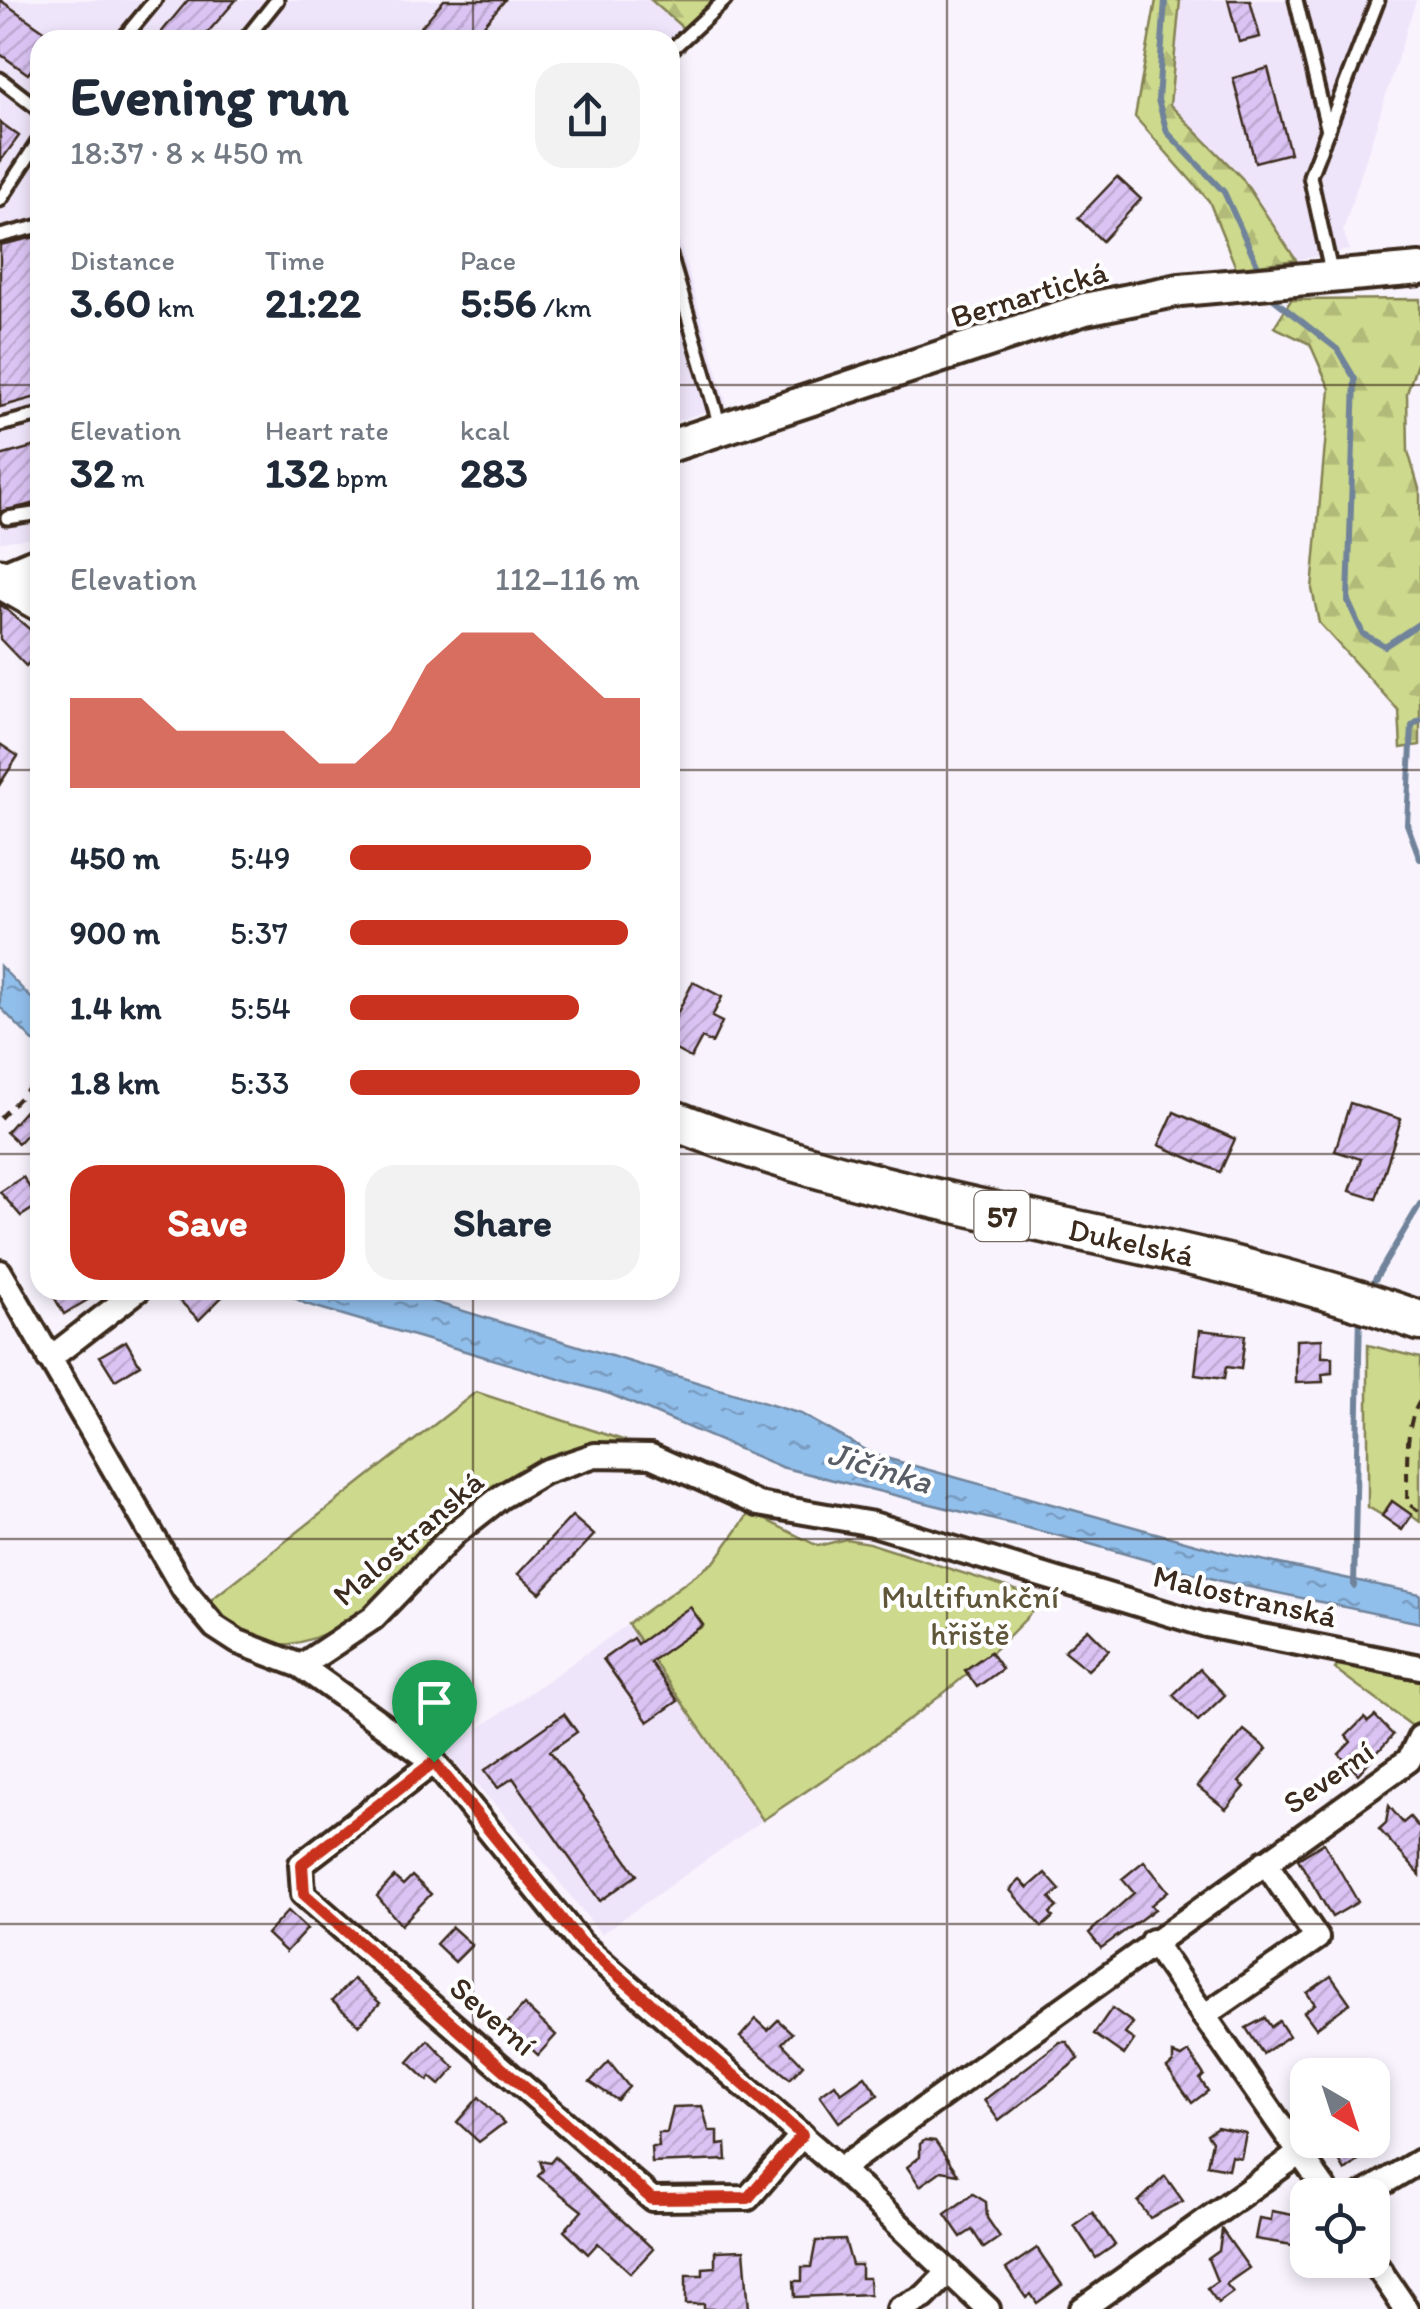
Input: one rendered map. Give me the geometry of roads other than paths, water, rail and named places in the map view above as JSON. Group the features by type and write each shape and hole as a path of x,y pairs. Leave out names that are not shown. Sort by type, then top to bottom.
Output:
{"main road":[{"path":"1,578 30,596"},
{"name":"Dukelská","path":"680,1123 857,1182 1340,1295 1420,1322"}],"street":[{"name":"Bernartická","path":"680,443 1073,302 1420,270"},
{"path":"1,578 30,566"},
{"path":"0,1272 184,1590 215,1627 238,1642 301,1666 434,1762 580,1942 840,2169 988,2309"},
{"path":"50,1358 125,1300"},
{"name":"Malostranská","path":"301,1666 373,1618 454,1534 501,1497 544,1472 595,1456 651,1456 758,1504 873,1524 1206,1625 1420,1667"},
{"name":"Severní","path":"840,2169 1152,1941 1409,1760 1420,1737"},
{"name":"Severní","path":"434,1762 302,1864 304,1894 652,2199 748,2198 802,2135"},
{"path":"1204,2016 1317,1938 1264,1862"},
{"path":"1152,1941 1290,2139"},
{"path":"1082,2309 1293,2158"},
{"path":"1390,2179 1420,2161"},
{"path":"898,2309 924,2297 949,2272"},
{"path":"1385,2278 1406,2309"}],"lane":[{"path":"130,30 155,0"},
{"path":"254,30 277,0"},
{"path":"680,42 724,0"},
{"path":"1296,0 1328,132"},
{"path":"1332,276 1310,176 1378,0"},
{"path":"0,79 30,102"},
{"path":"0,200 30,154"},
{"path":"0,236 30,228"},
{"path":"680,289 721,430"},
{"path":"0,425 30,418"},
{"path":"7,518 30,515"}],"water":[{"path":"0,966 30,997 30,1038 0,1007"},
{"name":"Jičínka","path":"299,1300 428,1300 801,1414 875,1455 1228,1553 1420,1594 1420,1623 1221,1581 1076,1540 781,1467 610,1394"}],"waterway":[{"path":"1165,0 1158,100 1167,132 1224,192 1262,275"},
{"path":"1267,294 1337,349 1355,379 1348,601 1363,634 1385,646 1420,623"},
{"path":"1420,720 1412,726 1407,824 1420,859"},
{"path":"1367,1293 1420,1204"},
{"path":"1354,1586 1360,1314"}],"park label":[{"name":"Multifunkční hřiště","path":"970,1616"}]}
